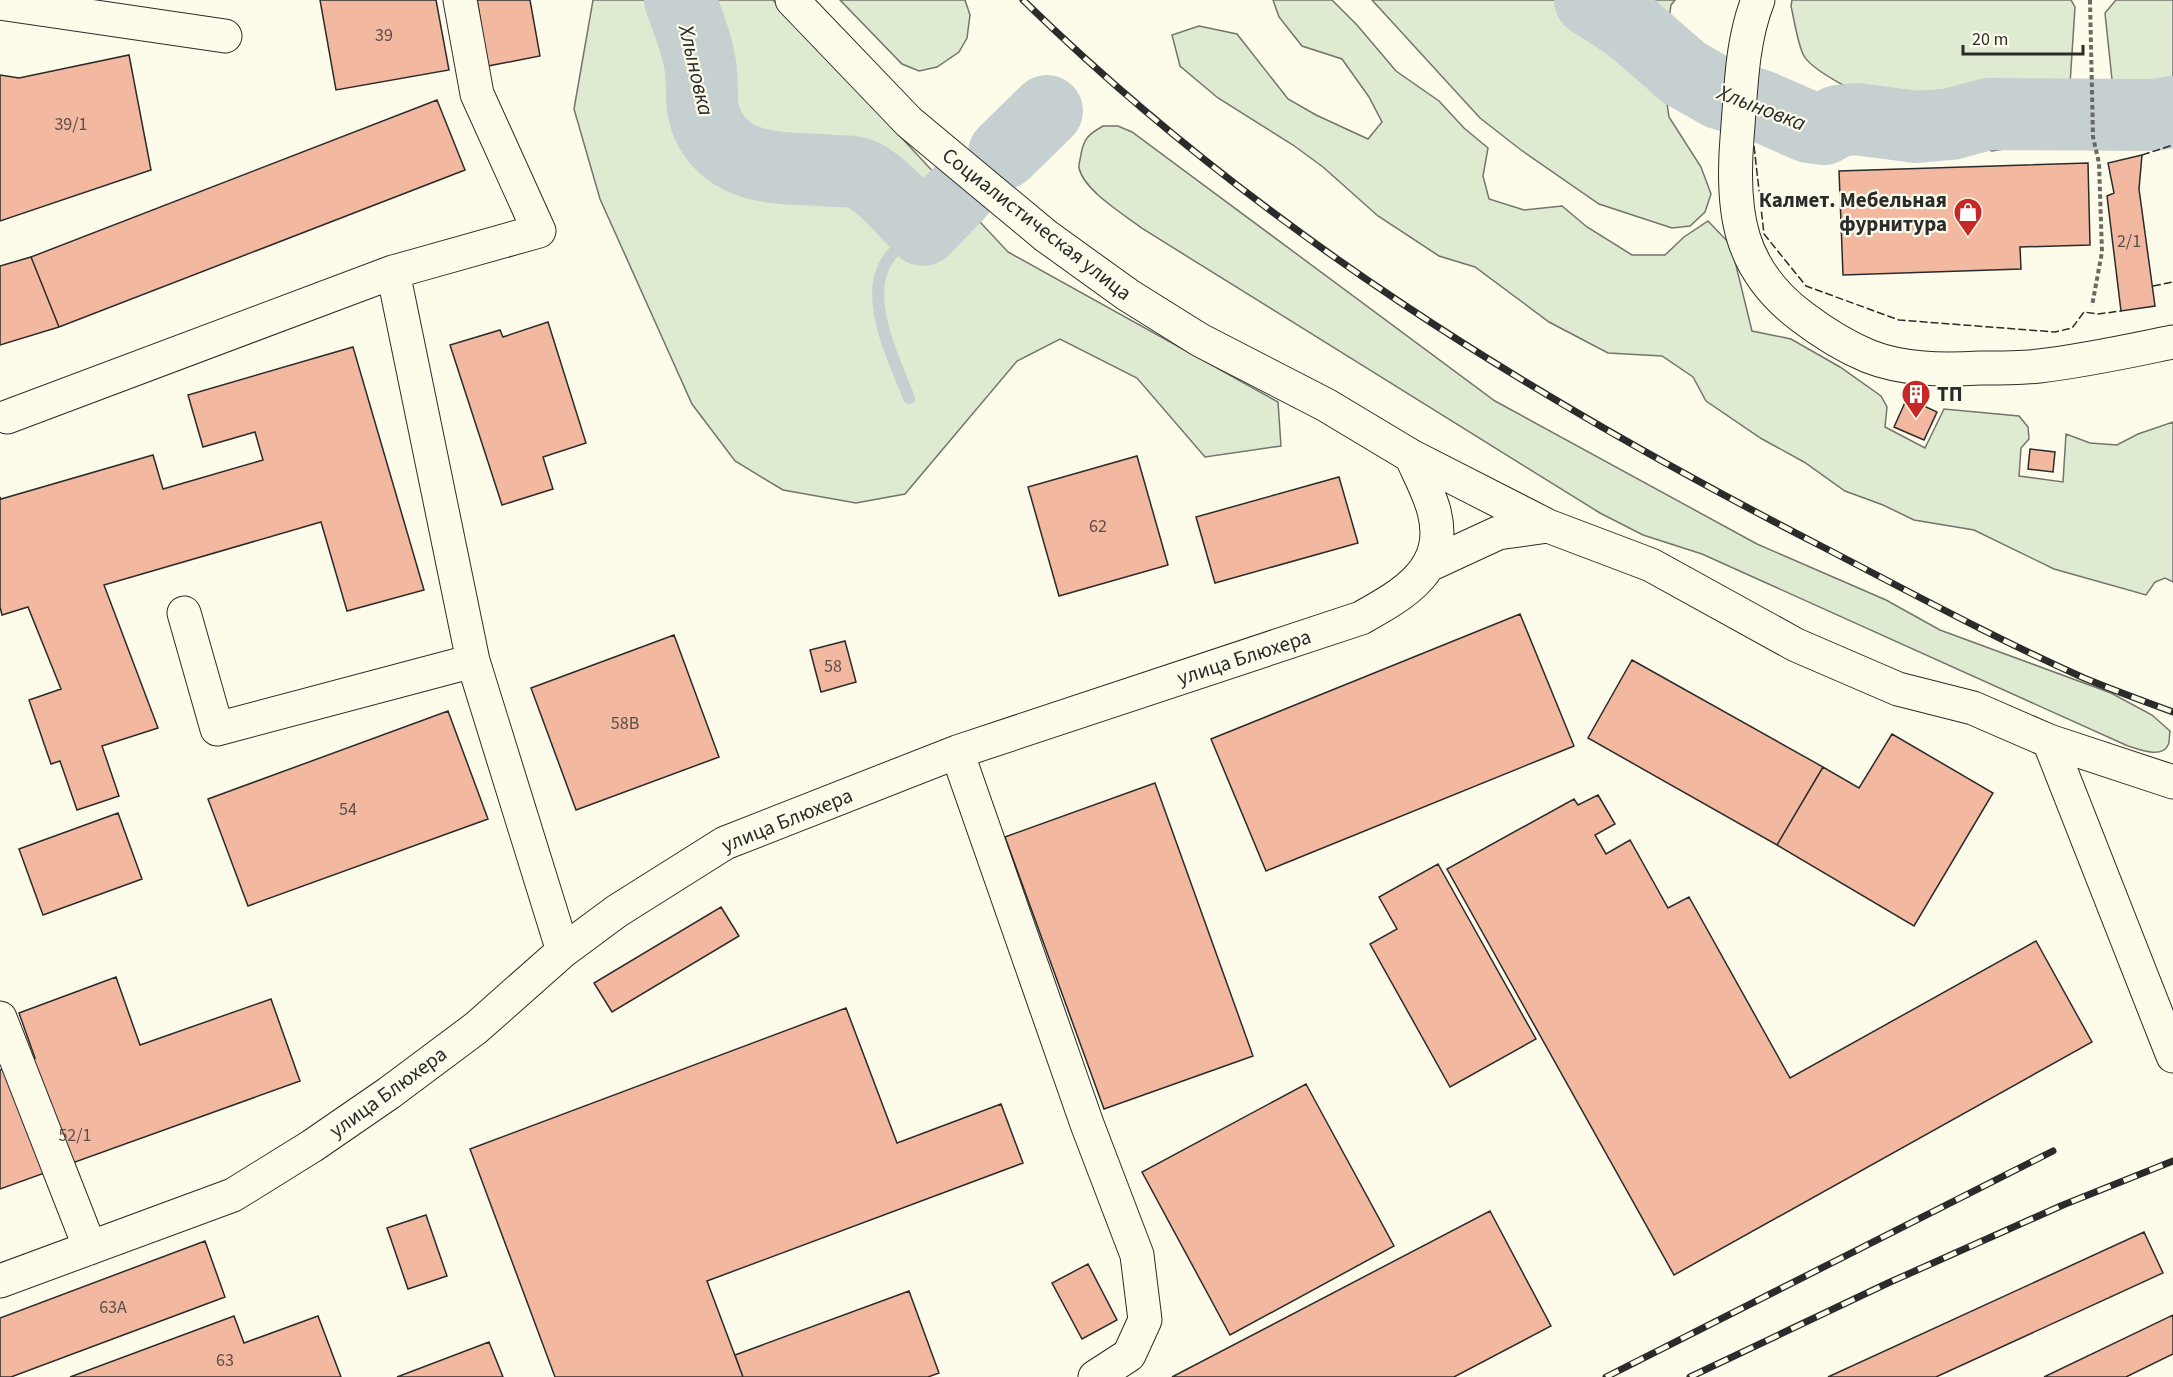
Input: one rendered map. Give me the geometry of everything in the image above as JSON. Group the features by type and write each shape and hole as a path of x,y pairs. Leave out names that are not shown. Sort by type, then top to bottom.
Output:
{"street":[{"path":"7,417 393,272 539,231 477,94 460,0"},
{"name":"Социалистическая улица","path":"792,0 909,122 1046,236 1128,296 1191,334 1326,405 1411,456 1548,526 1651,565 1796,645 1898,689 1973,708 2049,741 2173,782"},
{"path":"1758,0 1746,38 1737,141 1736,192 1739,221 1749,253 1758,273 1772,291 1820,330 1845,344 1869,356 1921,368 1950,370 2039,366 2173,342"},
{"path":"0,3 225,36"},
{"path":"393,272 472,661 563,951"},
{"path":"1411,456 1434,510 1438,532 1431,564"},
{"path":"1431,564 1498,533 1548,526"},
{"name":"улица Блюхера","path":"0,1281 233,1195 312,1146 389,1093 476,1028 563,951 617,911 725,843 957,752 1361,618 1392,601 1420,578 1431,564"},
{"path":"184,613 217,729 472,661"},
{"path":"2049,741 2173,1056"},
{"path":"957,752 1083,1112 1137,1256 1145,1320 1129,1355 1095,1377"},
{"path":"0,1018 90,1248"}],"path":[{"path":"2091,0 2093,136 2099,163 2102,252 2092,306"}],"green space":[{"path":"593,0 773,0 1008,252 1278,402 1281,446 1205,457 1137,378 1060,339 1017,361 905,494 856,503 783,490 735,461 692,404 600,199 574,109"},
{"path":"840,0 965,0 970,15 967,38 959,52 937,67 919,71 902,64"},
{"path":"1273,0 1332,0 1357,25 1396,71 1439,101 1464,128 1488,148 1483,176 1489,199 1524,210 1562,206 1587,227 1632,255 1665,255 1684,237 1708,221 1731,245 1752,331 1791,339 1840,367 1881,396 1887,407 1885,427 1925,448 1944,409 2019,416 2028,427 2029,439 2021,448 2019,476 2063,482 2066,434 2090,443 2117,445 2138,434 2173,422 2173,582 2165,578 2155,582 2146,595 2054,569 1974,530 1914,520 1883,505 1845,491 1804,462 1762,439 1706,401 1693,377 1662,356 1608,353 1549,322 1475,267 1439,256 1378,216 1323,167 1293,145 1218,98 1180,66 1172,35 1199,26 1237,34 1288,99 1368,139 1382,122 1369,97 1342,59 1302,46 1279,17"},
{"path":"1372,0 1675,0 1671,5 1662,69 1669,117 1701,167 1711,194 1705,212 1690,226 1672,228 1599,204 1521,150 1480,118"},
{"path":"1792,0 2071,0 2075,7 2070,84 2063,104 2034,121 2009,148 1992,151 1861,95 1815,68 1804,56 1800,46 1791,6"},
{"path":"2116,0 2173,0 2173,135 2152,134 2113,89 2105,13"},
{"path":"1103,126 1118,126 1132,132 1495,401 1757,544 1886,600 1940,630 2111,693 2152,715 2170,731 2168,745 2165,749 2155,752 2128,746 1702,554 1643,535 1600,513 1143,229 1106,202 1082,177 1079,166 1086,140"}],"building":[{"path":"320,0 436,0 449,70 336,90"},
{"path":"477,0 530,0 540,56 488,66"},
{"path":"129,55 151,170 0,221 0,75 19,78"},
{"path":"437,100 465,170 59,327 31,257"},
{"path":"2142,155 2139,189 2155,306 2121,311 2107,196 2114,193 2108,163"},
{"path":"2088,163 2090,245 2020,247 2021,269 1843,275 1839,171"},
{"path":"31,257 59,327 0,345 0,266"},
{"path":"548,322 586,443 543,457 553,489 502,505 450,345 500,330 503,337"},
{"path":"353,347 424,590 347,611 321,522 104,585 158,728 102,746 119,796 77,810 60,761 51,764 29,700 61,689 28,607 2,615 0,607 0,497 1,499 153,455 163,489 263,460 255,432 203,447 188,395"},
{"name":"ТП","path":"1907,398 1937,412 1924,440 1894,427"},
{"path":"2030,449 2055,452 2053,472 2028,469"},
{"path":"1137,456 1168,565 1059,596 1028,487"},
{"path":"1339,477 1358,543 1215,583 1196,517"},
{"path":"1520,614 1574,746 1266,871 1211,739"},
{"path":"674,635 719,757 576,810 531,688"},
{"path":"845,641 856,682 821,692 810,650"},
{"path":"1632,660 1823,767 1777,845 1588,738"},
{"path":"448,711 488,819 248,906 208,799"},
{"path":"1892,734 1993,793 1914,926 1777,845 1823,767 1859,788"},
{"path":"1155,783 1253,1056 1104,1109 1005,837"},
{"path":"1598,795 1615,824 1595,835 1606,854 1630,840 1668,908 1689,897 1790,1078 2036,941 2092,1042 1674,1275 1447,869 1574,799 1578,805"},
{"path":"118,813 142,879 43,915 19,849"},
{"path":"1438,864 1536,1039 1450,1087 1370,944 1397,929 1379,897"},
{"path":"721,907 739,936 612,1012 594,983"},
{"path":"116,977 140,1045 271,999 300,1081 0,1189 0,1070 35,1058 19,1013"},
{"path":"846,1008 897,1143 1001,1104 1023,1163 707,1281 743,1377 555,1377 470,1149"},
{"path":"1306,1084 1394,1246 1230,1335 1142,1172"},
{"path":"1490,1211 1551,1326 1454,1377 1172,1377"},
{"path":"426,1215 447,1276 408,1289 387,1228"},
{"path":"2144,1232 2163,1273 1936,1377 1828,1377"},
{"path":"205,1241 225,1297 11,1377 0,1377 0,1318"},
{"path":"1088,1264 1117,1320 1082,1339 1052,1283"},
{"path":"909,1291 939,1373 928,1377 743,1377 735,1355"},
{"path":"2173,1315 2173,1354 2126,1377 2044,1377"},
{"path":"234,1316 244,1343 318,1316 341,1377 70,1377"},
{"path":"489,1342 503,1377 397,1377"}],"waterway":[{"name":"Хлыновка","path":"680,0 700,61 703,109 707,123 722,145 735,155 767,166 858,173 875,182 923,230 959,193"},
{"name":"Хлыновка","path":"1590,0 1630,26 1684,73 1719,93 1761,106 1809,127 1824,129 1838,121 1856,119 1917,127 1951,124 1988,114 2154,115 2173,112"},
{"name":"Хлыновка","path":"1004,153 1047,111"},
{"path":"909,398 882,325 879,286 883,268 893,253 923,230"}],"railway":[{"path":"1023,0 1113,83 1206,161 1302,234 1401,303 1503,368 1713,489 1951,614 2084,678 2173,712"},
{"path":"1606,1377 2053,1151"},
{"path":"1690,1377 1888,1283 2063,1205 2173,1161"}],"fence":[{"path":"2142,155 2173,145"},
{"path":"1754,146 1764,234 1806,286 1899,320 2055,332 2072,328 2084,312 2098,314 2121,311"},
{"path":"2153,286 2173,282"}],"place":[{"name":"Калмет. Мебельная фурнитура","path":"1968,238"},
{"name":"ТП","path":"1916,420"}]}
